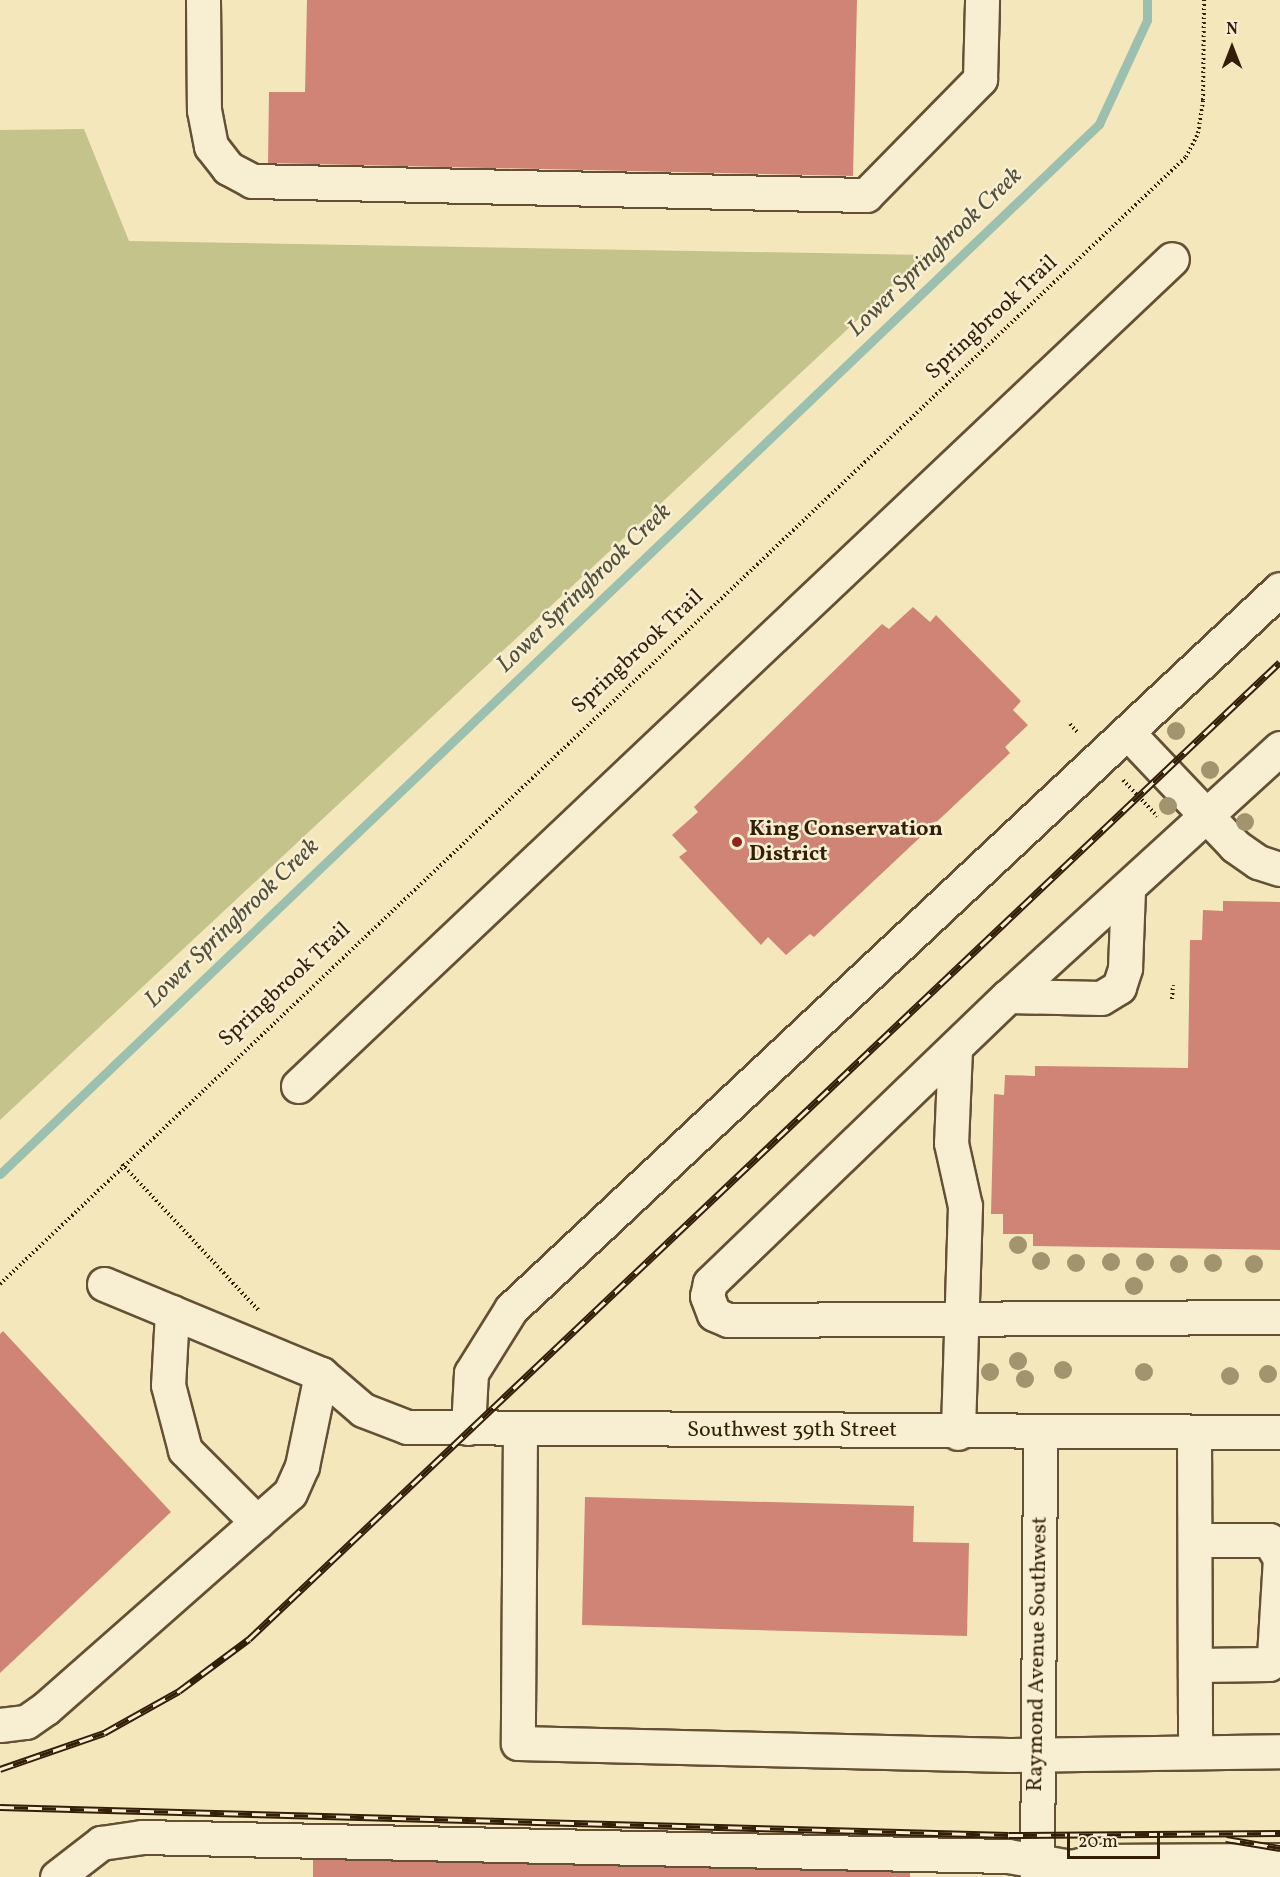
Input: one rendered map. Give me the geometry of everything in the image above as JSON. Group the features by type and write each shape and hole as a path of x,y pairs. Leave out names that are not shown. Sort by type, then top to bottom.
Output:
{"street":[{"path":"203,0 204,110 211,146 228,168 252,181 866,195 980,79 982,0"},
{"path":"298,1086 1172,259"},
{"path":"468,1428 471,1373 511,1309 1280,589"},
{"path":"1127,732 1235,846 1258,862 1280,869"},
{"path":"1280,748 1008,996 710,1283 707,1296 714,1314 728,1320 1280,1317"},
{"path":"1008,996 1101,998 1119,987 1125,968 1128,889"},
{"path":"955,1049 951,1143 964,1206 958,1433"},
{"name":"Southwest 39th Street","path":"104,1284 321,1374 363,1410 407,1427 958,1433 1280,1432"},
{"path":"172,1312 168,1385 185,1450 257,1522"},
{"path":"0,1725 26,1722 46,1708 290,1493 302,1466 321,1374"},
{"path":"520,1429 518,1743 1037,1753 1280,1751"},
{"name":"Raymond Avenue Southwest","path":"1037,1868 1040,1432"},
{"path":"1194,1433 1197,1665 1195,1752"},
{"path":"1196,1540 1269,1540 1280,1558 1274,1656 1269,1664 1197,1665"},
{"path":"57,1877 101,1844 142,1837 1037,1868 1102,1869 1280,1860"}],"path":[{"name":"Springbrook Trail","path":"0,1284 122,1164 1186,157 1198,133 1203,100 1204,0"},
{"path":"1116,772 1161,820"},
{"path":"1172,999 1173,985"},
{"path":"122,1164 264,1316"}],"shaded area":[{"path":"84,129 129,241 927,255 0,1120 0,130"}],"building":[{"path":"307,0 857,0 853,176 268,163 269,92 305,92"},
{"path":"913,607 930,622 936,615 1021,701 1013,710 1028,725 1005,747 1010,753 814,937 810,934 786,955 768,937 761,945 679,857 687,851 672,835 698,812 694,807 882,624 889,629"},
{"path":"1223,901 1280,902 1280,1250 1033,1246 1033,1234 1003,1234 1003,1214 991,1214 994,1094 1004,1095 1005,1075 1035,1076 1035,1066 1188,1068 1190,940 1202,940 1203,910 1223,911"},
{"path":"3,1331 171,1512 0,1673 0,1334"},
{"path":"585,1497 914,1506 913,1542 969,1543 967,1636 582,1625"},
{"path":"313,1857 910,1872 910,1877 313,1877"}],"waterway":[{"name":"Lower Springbrook Creek","path":"0,1174 1099,124 1147,20 1147,0"}],"railway":[{"path":"0,1769 104,1733 179,1691 249,1639 1280,662"},
{"path":"0,1807 1009,1835 1280,1833"},
{"path":"1226,1839 1280,1848"}],"place":[{"name":"King Conservation District","path":"737,842"}]}
